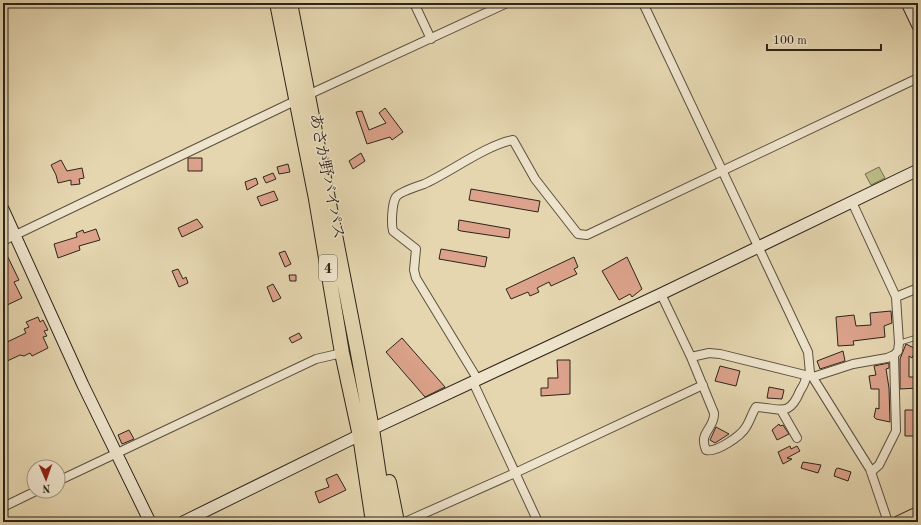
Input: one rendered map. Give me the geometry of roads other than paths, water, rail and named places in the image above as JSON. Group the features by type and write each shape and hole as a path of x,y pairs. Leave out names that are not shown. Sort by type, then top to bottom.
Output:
{"highway":[{"name":"あさか野バイパス","path":"277,3 302,98 366,432 386,522"},
{"name":"あさか野バイパス","path":"290,3 302,98 342,353 366,432 373,522"},
{"name":"4","path":"364,522 358,462 366,432"},
{"path":"366,432 381,445 397,522"}],"main road":[{"path":"899,522 918,513"}],"street":[{"path":"414,3 431,39"},
{"path":"3,241 302,98 506,3"},
{"path":"643,3 808,352 810,377 871,472 888,522"},
{"path":"907,3 918,26"},
{"path":"538,522 515,473 476,381 416,278 414,270 416,249 393,231 392,222 397,196 434,179 446,171 486,151 513,140 535,179 576,232 583,235 918,78"},
{"path":"183,522 366,432 758,248 918,170"},
{"path":"691,357 709,353 720,354 810,377 853,364 887,358 894,355 898,351 899,343 896,297 852,202"},
{"path":"3,209 83,385 150,522"},
{"path":"896,297 918,288"},
{"path":"661,294 691,357 714,415 713,421 704,435 704,445 708,451 719,449 742,432 756,407 781,410 788,408 795,403 810,377"},
{"path":"66,477 316,359 342,353"},
{"path":"871,472 878,465 896,431 894,355"},
{"path":"405,522 515,473 703,385"},
{"path":"781,410 796,438"},
{"path":"3,507 26,496"}],"lane":[{"path":"899,343 918,337"}]}
